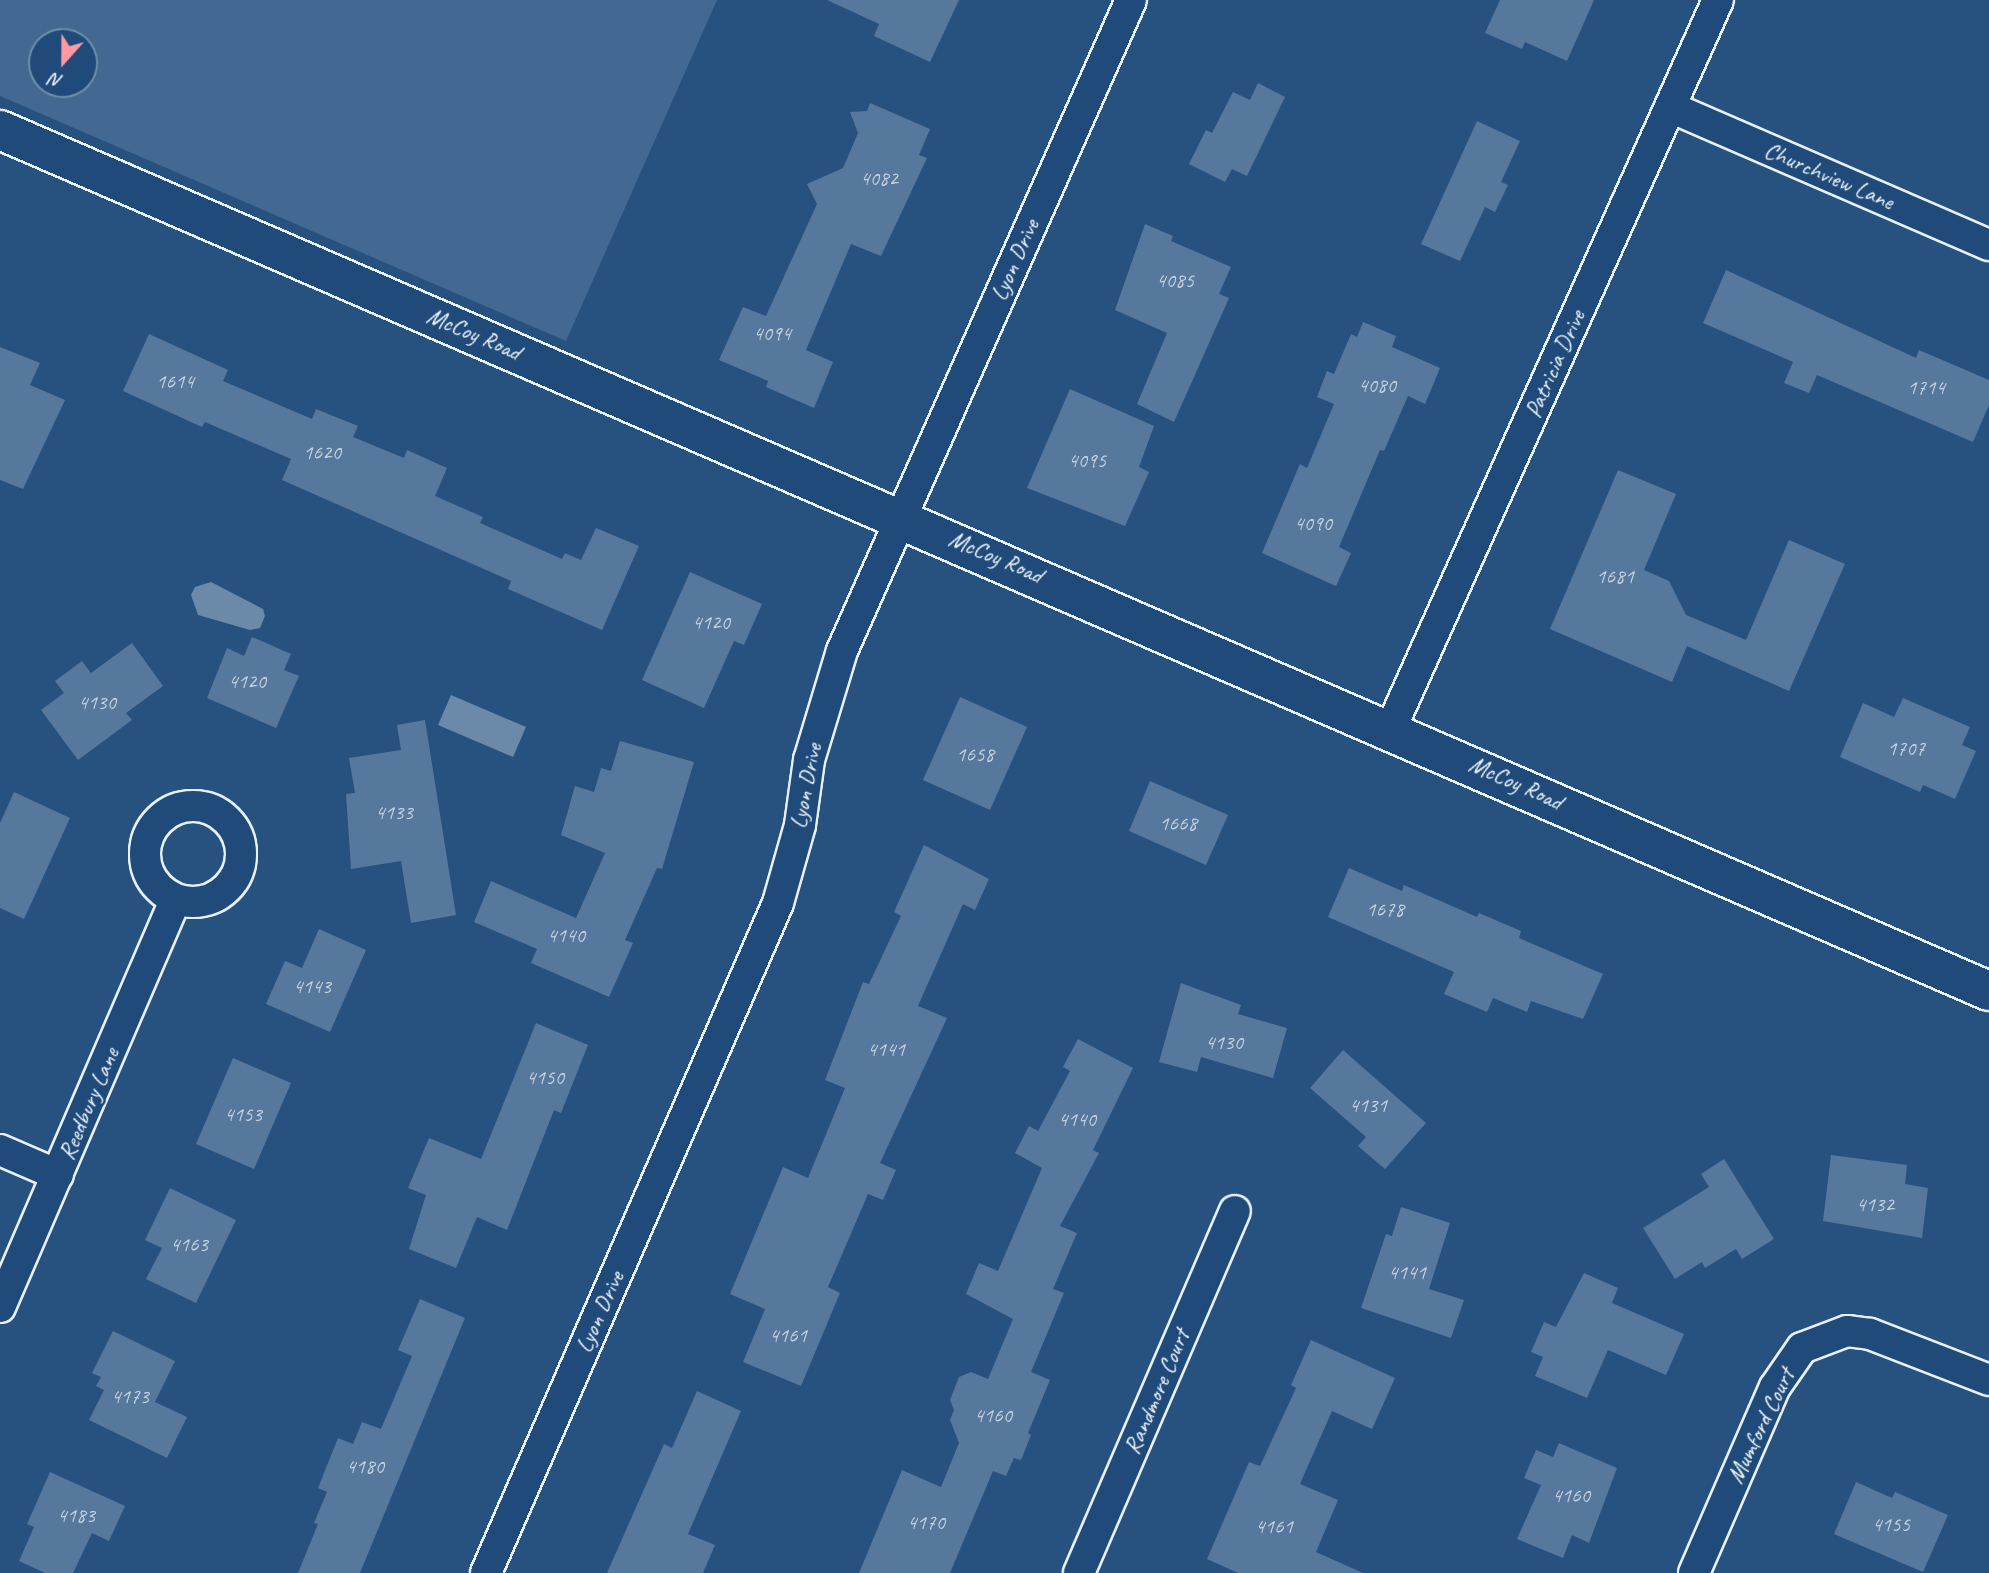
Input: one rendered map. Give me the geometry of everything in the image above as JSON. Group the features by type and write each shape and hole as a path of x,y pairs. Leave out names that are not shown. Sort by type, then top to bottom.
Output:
{"main road":[{"name":"McCoy Road","path":"0,130 1391,728 1989,990"}],"street":[{"name":"Lyon Drive","path":"486,1573 778,903 800,825 823,706 902,517 1131,0"},
{"name":"Patricia Drive","path":"1391,728 1718,0"},
{"name":"Churchview Lane","path":"1670,107 1989,245"},
{"name":"Reedbury Lane","path":"0,1307 176,899"},
{"path":"0,1150 58,1175"},
{"name":"Randmore Court","path":"1079,1573 1235,1211"},
{"name":"Mumford Court","path":"1694,1573 1776,1387 1802,1349 1847,1331 1870,1334 1989,1380"}],"shaded area":[{"path":"0,0 717,0 566,341 0,96"},
{"path":"211,582 263,609 265,616 260,628 250,630 198,615 191,595 195,587"},
{"path":"451,695 526,727 513,757 438,725"}],"building":[{"path":"827,0 959,0 930,62 874,36 879,24"},
{"path":"1500,0 1594,0 1567,61 1525,42 1522,49 1485,33"},
{"path":"1258,83 1285,97 1247,176 1232,169 1225,182 1189,164 1206,130 1212,133 1233,92 1250,100"},
{"path":"870,103 930,129 919,155 927,158 881,256 851,244 806,350 833,362 814,408 766,387 768,381 719,360 743,307 766,316 817,204 807,184 843,168 858,133 850,112 867,111"},
{"path":"1477,121 1520,141 1501,182 1508,185 1495,212 1485,207 1460,261 1421,244"},
{"path":"1145,224 1173,236 1171,241 1231,267 1219,294 1229,298 1174,422 1137,404 1167,333 1115,310"},
{"path":"1726,270 1916,358 1919,350 1989,380 1989,405 1973,442 1817,375 1809,393 1784,383 1793,362 1703,323"},
{"path":"1363,322 1396,336 1392,347 1440,368 1425,404 1408,396 1384,451 1380,450 1339,547 1351,553 1336,586 1262,553 1300,464 1307,468 1334,404 1317,397 1327,371 1334,374 1351,334 1357,337"},
{"path":"149,334 228,370 223,381 312,419 316,409 358,426 353,437 404,458 407,450 447,468 435,496 483,517 480,523 562,559 565,553 581,560 596,528 639,546 602,630 508,589 511,581 282,480 291,459 205,422 202,427 123,391"},
{"path":"0,347 40,363 30,385 65,400 23,489 0,480"},
{"path":"1070,389 1154,426 1139,467 1149,472 1125,526 1027,488"},
{"path":"1618,470 1676,494 1644,570 1669,581 1686,615 1746,640 1789,540 1845,564 1789,691 1687,646 1672,682 1550,629"},
{"path":"690,572 762,604 744,645 734,641 704,708 642,680"},
{"path":"252,637 291,654 284,670 299,676 276,728 207,698 227,648 244,656"},
{"path":"132,643 163,686 126,713 132,720 78,760 41,710 64,693 55,681 82,661 91,673"},
{"path":"960,697 1027,727 990,810 923,780"},
{"path":"1903,698 1970,727 1962,745 1976,751 1955,799 1923,785 1920,792 1840,757 1863,703 1894,717"},
{"path":"425,720 456,915 411,923 401,861 351,869 346,794 355,793 349,758 401,750 397,725"},
{"path":"620,741 694,762 662,869 657,868 625,940 633,943 609,997 531,963 537,949 474,922 491,881 576,918 605,853 561,835 575,786 594,792 601,768 611,771"},
{"path":"1150,781 1228,815 1206,865 1129,831"},
{"path":"14,792 70,818 24,919 0,908 0,823"},
{"path":"924,845 989,879 975,910 963,904 918,1006 947,1018 880,1163 896,1170 883,1200 868,1194 828,1287 840,1293 801,1386 743,1362 765,1309 730,1294 783,1167 808,1178 845,1088 825,1080 863,982 869,984 901,916 894,912"},
{"path":"1349,868 1402,891 1404,885 1477,917 1479,913 1521,931 1519,938 1603,974 1583,1019 1531,1001 1527,1012 1493,998 1487,1012 1444,994 1454,972 1328,917"},
{"path":"319,929 366,950 330,1032 266,1004 285,961 302,968"},
{"path":"1181,983 1241,1005 1238,1014 1287,1028 1273,1078 1201,1057 1197,1072 1159,1062"},
{"path":"536,1023 588,1045 561,1113 554,1110 507,1230 477,1217 456,1268 409,1249 426,1195 408,1188 429,1138 481,1159"},
{"path":"1078,1039 1133,1068 1093,1150 1099,1153 1060,1226 1077,1233 1053,1289 1064,1293 1031,1372 1050,1380 1028,1433 1031,1435 1021,1460 1014,1458 1006,1476 993,1471 950,1573 859,1573 902,1470 941,1487 959,1443 950,1420 954,1410 950,1400 959,1377 971,1372 988,1379 1013,1319 966,1294 979,1263 998,1271 1042,1168 1015,1153 1029,1126 1038,1131 1070,1071 1063,1067"},
{"path":"1343,1050 1426,1123 1385,1169 1358,1146 1366,1137 1310,1088"},
{"path":"233,1058 291,1083 254,1169 196,1144"},
{"path":"1831,1155 1907,1165 1905,1184 1928,1188 1922,1238 1823,1221"},
{"path":"1724,1159 1774,1239 1742,1259 1736,1249 1705,1268 1702,1262 1675,1279 1643,1228 1709,1187 1701,1174"},
{"path":"170,1188 236,1220 196,1303 146,1279 162,1248 145,1240"},
{"path":"1401,1207 1450,1223 1429,1289 1464,1300 1451,1338 1361,1308 1386,1234 1392,1236"},
{"path":"1584,1273 1618,1288 1612,1303 1684,1334 1666,1375 1608,1350 1587,1398 1535,1376 1543,1357 1531,1352 1544,1322 1556,1327"},
{"path":"420,1299 465,1318 360,1573 298,1573 318,1524 314,1523 327,1492 318,1488 338,1438 353,1444 362,1422 381,1429 412,1356 398,1350"},
{"path":"113,1331 175,1361 155,1402 187,1417 167,1458 89,1420 104,1390 96,1386 101,1377 92,1373"},
{"path":"1311,1340 1395,1378 1372,1429 1332,1411 1300,1484 1338,1500 1316,1552 1363,1573 1238,1573 1207,1559 1249,1462 1260,1466 1296,1388 1291,1385"},
{"path":"697,1391 741,1411 688,1534 715,1545 703,1573 607,1573 664,1444 672,1448"},
{"path":"1559,1443 1617,1468 1589,1543 1572,1535 1563,1558 1517,1539 1541,1485 1524,1478 1536,1450 1553,1457"},
{"path":"50,1472 125,1506 109,1541 92,1533 73,1573 45,1573 19,1561 34,1527 27,1524"},
{"path":"1856,1482 1892,1498 1895,1492 1948,1515 1923,1572 1834,1534"}]}
